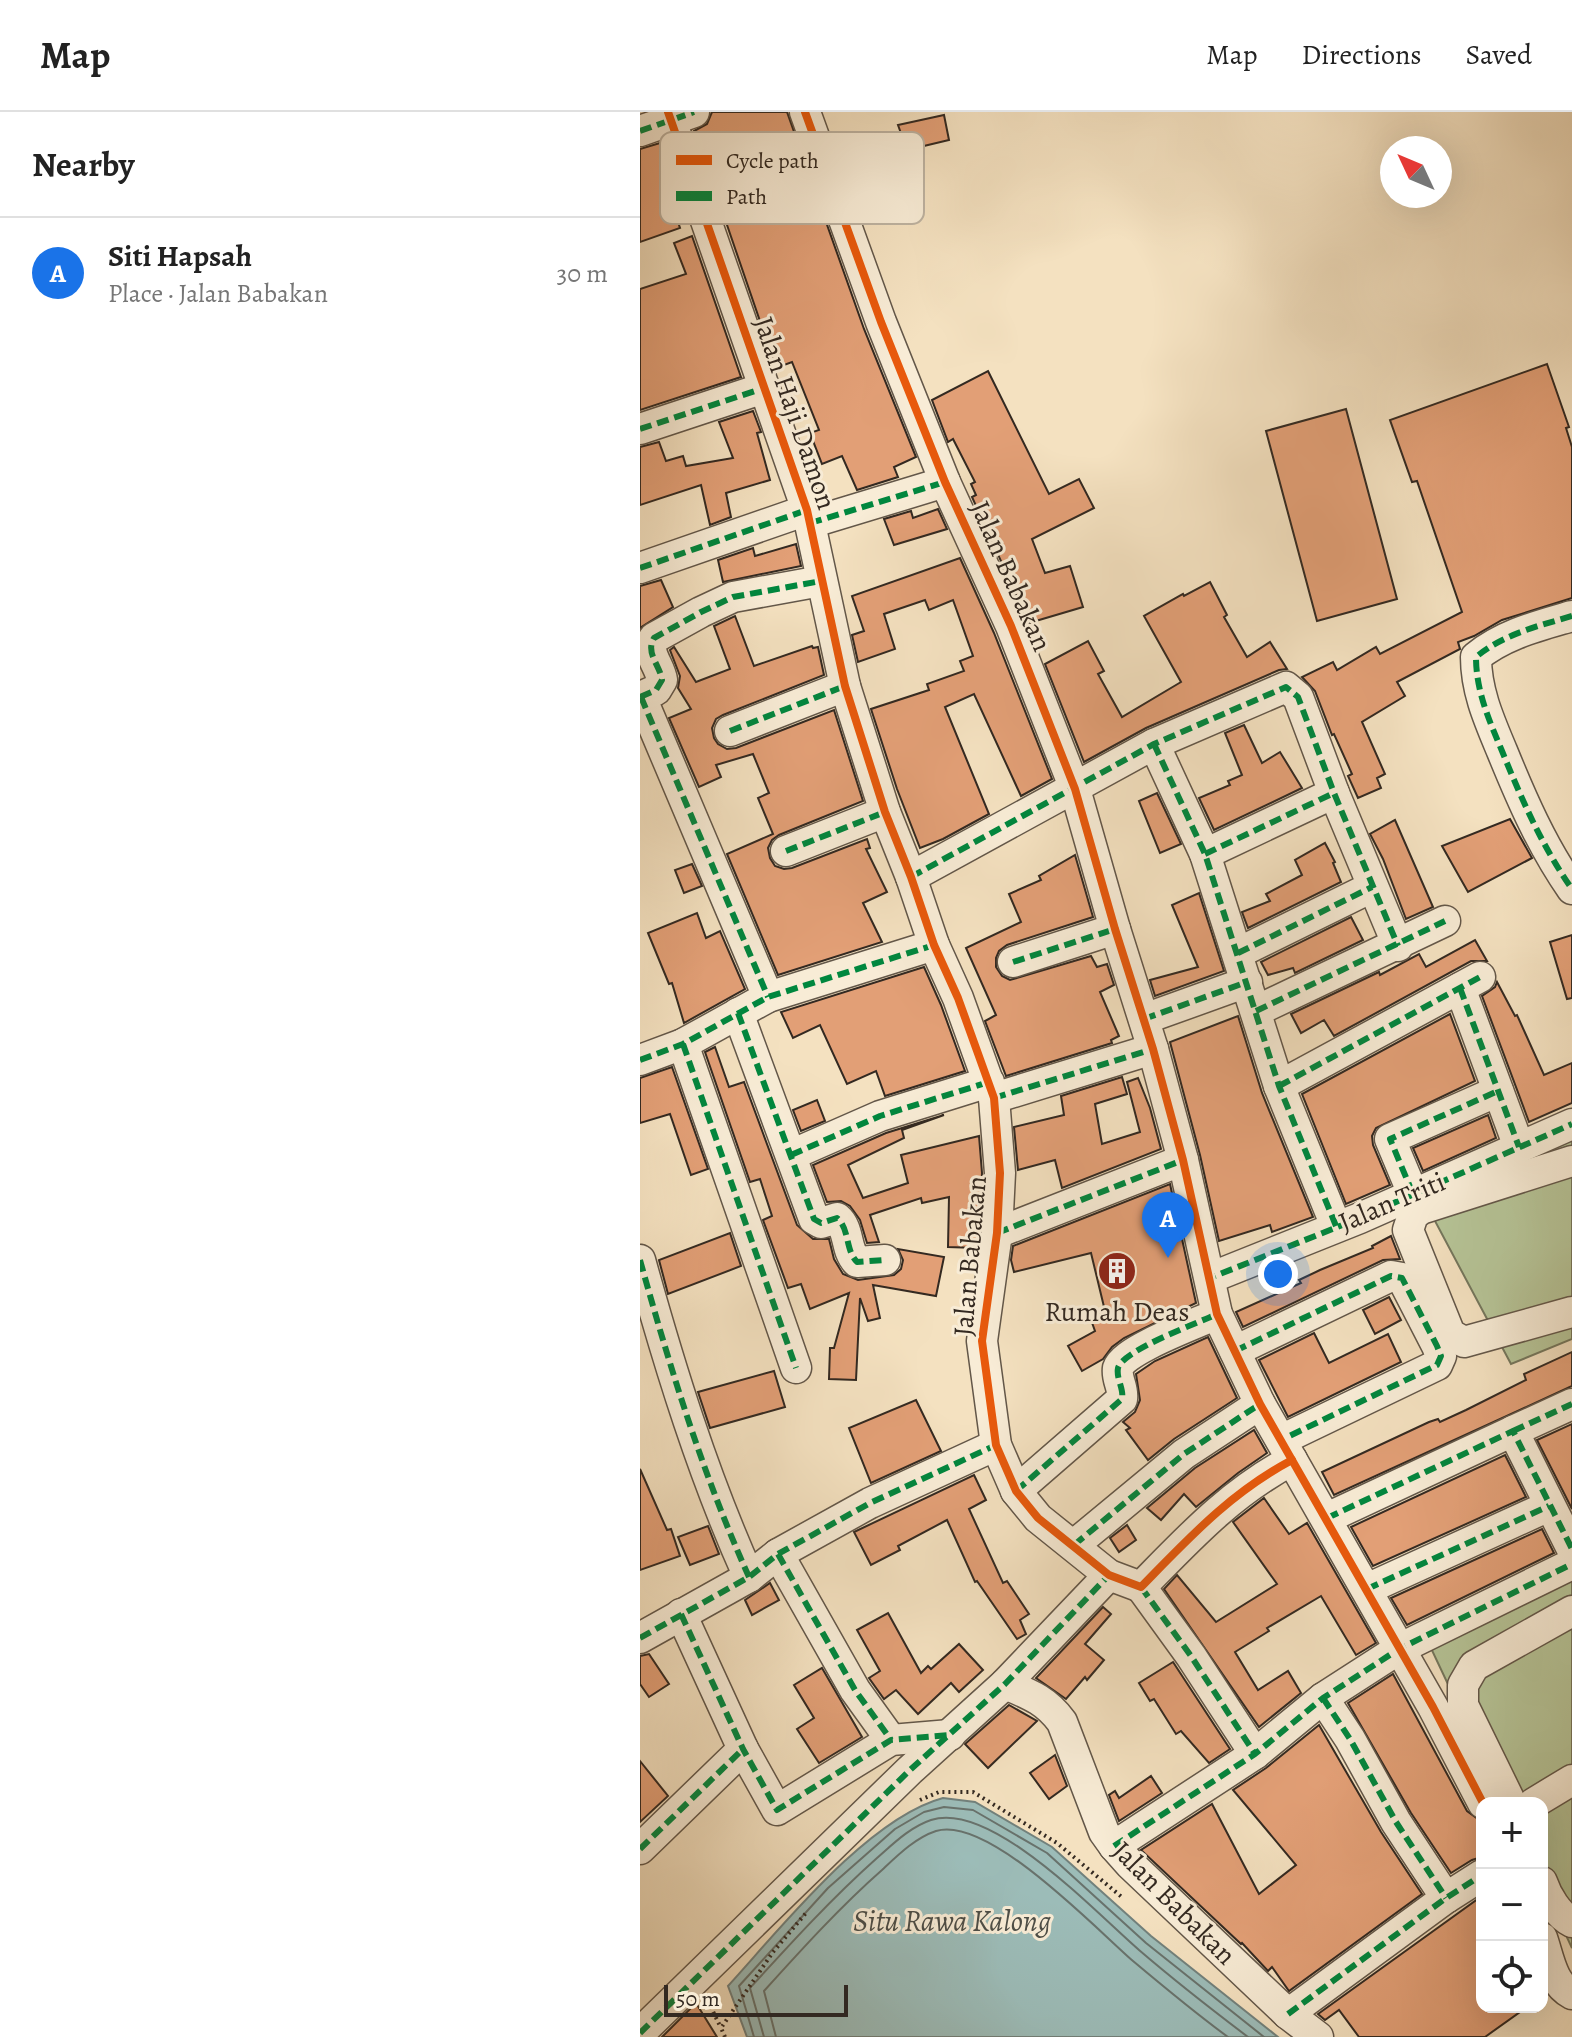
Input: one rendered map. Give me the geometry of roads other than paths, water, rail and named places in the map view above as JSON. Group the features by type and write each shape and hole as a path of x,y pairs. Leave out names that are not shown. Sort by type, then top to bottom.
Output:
{"street":[{"path":"805,112 812,132"},
{"path":"640,131 677,115"},
{"name":"Jalan Haji Damon","path":"712,224 808,516 845,686 861,733"},
{"path":"846,224 945,482"},
{"path":"640,429 764,388"},
{"name":"Jalan Babakan","path":"640,568 808,516 945,482 1011,626 1075,789 1153,1049 1183,1160 1217,1314 1260,1404 1367,1589 1480,1797"},
{"path":"768,997 640,697 656,690 662,680 651,651 650,644 654,638 733,597 821,581"},
{"path":"1572,616 1517,633 1491,645 1476,657 1476,680 1517,790 1549,856 1572,889"},
{"path":"730,731 845,686"},
{"path":"911,877 1154,744 1286,687 1298,697 1398,946"},
{"name":"Jalan Babakan","path":"861,733 885,812 992,1090 1000,1173 997,1233 982,1341 996,1445 1016,1491 1038,1518 1109,1575 1141,1587"},
{"path":"1154,744 1205,854 1279,1086 1336,1226"},
{"path":"1205,854 1334,793"},
{"path":"786,851 885,812"},
{"path":"1238,953 1372,887"},
{"path":"1256,1011 1445,921"},
{"path":"1013,962 1115,929"},
{"path":"640,1060 683,1044 768,997 934,945"},
{"path":"1144,1019 1247,982"},
{"path":"1279,1086 1470,983 1498,1091 1519,1147"},
{"path":"738,1013 814,1219 821,1223 837,1218 843,1223 852,1257 857,1262 885,1260"},
{"path":"683,1044 796,1368"},
{"path":"791,1155 880,1116 1153,1049"},
{"path":"1413,1194 1390,1139 1498,1091"},
{"name":"Jalan Triti","path":"1210,1278 1572,1124"},
{"path":"997,1233 1183,1160"},
{"path":"1572,1161 1421,1209 1413,1215 1408,1230 1454,1338 1464,1342 1572,1312"},
{"path":"640,1260 647,1314 721,1516 749,1577"},
{"path":"1235,1351 1391,1276 1402,1278 1441,1356 1437,1365 1286,1450 1232,1497 1141,1587 1255,1754"},
{"path":"1016,1491 1122,1399 1123,1391 1117,1372 1120,1363 1132,1353 1217,1314"},
{"path":"1074,1545 1184,1454 1260,1404"},
{"path":"1327,1518 1572,1404"},
{"path":"1513,1431 1572,1549"},
{"path":"640,1638 749,1577 778,1554 870,1503 996,1445"},
{"path":"1367,1589 1549,1506"},
{"path":"778,1554 855,1690 891,1740"},
{"path":"1114,1846 1255,1754 1323,1698 1399,1649 1572,1564"},
{"path":"640,2033 1005,1684 1109,1575"},
{"path":"1508,1797 1463,1705 1463,1685 1474,1666 1572,1611"},
{"path":"681,1614 743,1749 777,1810 891,1740 950,1735"},
{"name":"Jalan Babakan","path":"1005,1684 1037,1697 1051,1707 1062,1722 1104,1832 1114,1846 1288,2014 1318,2037"},
{"path":"1323,1698 1396,1822 1446,1898"},
{"path":"640,1849 743,1749"},
{"path":"1544,1797 1572,1780"},
{"path":"1288,2014 1476,1879"},
{"path":"1548,1896 1572,1922"},
{"path":"1543,1941 1556,1979 1563,1989 1572,1994"}],"water":[{"name":"Situ Rawa Kalong","path":"943,1798 975,1802 1052,1847 1151,1936 1278,2037 747,2037 728,1986 800,1906 856,1851 914,1809"}],"place":[{"name":"Siti Hapsah","path":"1168,1258"},
{"name":"Rumah Deas","path":"1117,1271"}]}
